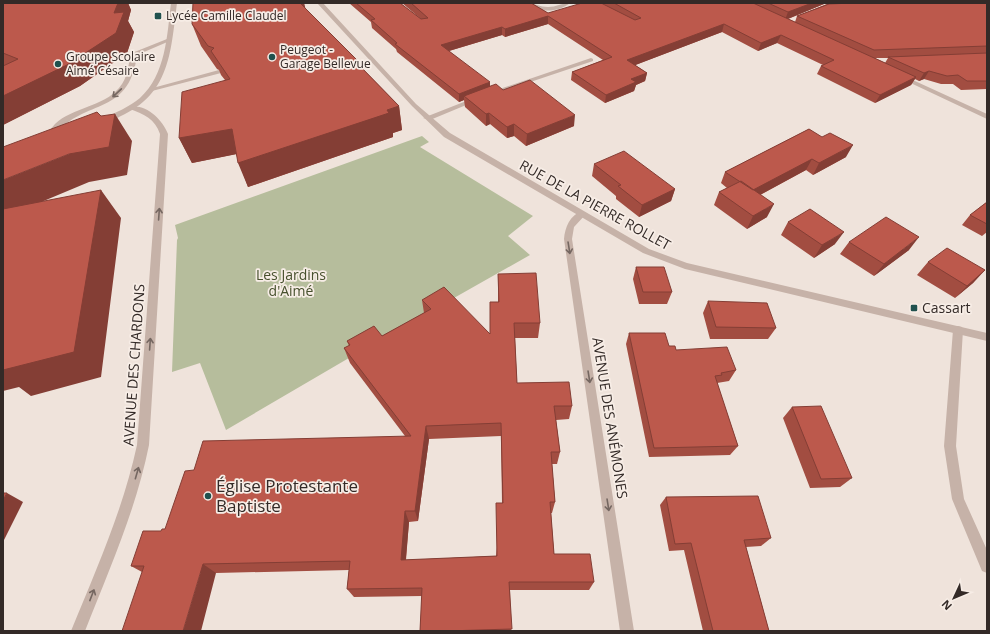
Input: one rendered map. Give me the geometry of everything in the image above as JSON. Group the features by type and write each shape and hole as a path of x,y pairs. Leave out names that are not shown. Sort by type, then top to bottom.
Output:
{"street":[{"path":"98,125 132,108 144,99 161,77 166,64 174,3"},
{"name":"RUE DE LA PIERRE ROLLET","path":"320,3 427,118 447,135 646,251 686,266 987,337"},
{"path":"529,3 541,9 549,10 567,3"},
{"path":"58,140 45,146 51,132 60,123 112,98 122,89 128,79 134,54 169,40"},
{"path":"427,118 481,97 591,60"},
{"path":"152,89 219,72"},
{"path":"895,75 987,117"},
{"name":"AVENUE DES CHARDONS","path":"78,631 127,505 139,470 143,445 164,134 159,121 152,116 132,108"},
{"name":"AVENUE DES ANÉMONES","path":"582,214 570,226 568,239 627,631"},
{"path":"958,330 950,446 958,499 987,566"}],"green space":[{"name":"Les Jardins d'Aimé","path":"422,136 429,142 420,147 533,216 508,236 530,255 378,341 226,430 200,363 172,372 178,238 175,225"}],"building":[{"path":"3,3 118,3 114,13 124,12 116,33 67,65 3,96 3,66 18,59 3,53"},
{"path":"193,3 300,3 362,65 359,65 399,106 387,110 389,113 238,163 232,129 179,138 182,92 230,79 211,51 214,48 208,46 192,24"},
{"path":"356,3 400,3 421,19 428,18 411,3 531,3 548,13 582,3 601,3 635,20 641,18 614,3 753,3 916,77 880,95 821,66 834,60 781,35 761,43 724,24 627,60 647,73 631,79 636,82 606,95 572,72 612,57 548,16 505,29 502,27 441,45 490,82 459,94 395,44 397,43 371,20 375,19"},
{"path":"768,3 812,3 788,12"},
{"path":"987,3 987,46 874,50 797,16 829,4"},
{"path":"987,53 987,81 967,81 958,75 947,76 929,71 924,73 888,57"},
{"path":"530,80 575,115 527,134 514,124 507,127 489,113 486,114 464,96 496,84 503,90"},
{"path":"97,112 101,116 115,114 109,147 69,154 3,180 3,147"},
{"path":"809,129 822,137 830,133 853,145 819,163 812,159 753,190 725,172"},
{"path":"624,151 675,189 642,205 618,186 621,185 594,164"},
{"path":"741,181 774,204 753,216 719,192"},
{"path":"101,190 74,352 3,370 3,209"},
{"path":"987,202 987,224 970,215"},
{"path":"810,209 844,232 822,245 788,222"},
{"path":"886,217 919,237 884,264 849,242"},
{"path":"947,248 985,270 967,286 928,262"},
{"path":"636,267 664,267 672,292 643,292"},
{"path":"536,273 540,323 514,323 517,383 569,382 572,406 554,406 560,452 551,452 555,502 550,502 554,554 590,554 594,582 509,582 512,629 420,631 422,588 347,589 350,561 203,564 183,631 122,631 144,566 131,566 143,531 161,531 162,529 165,529 185,471 194,470 203,441 411,436 344,348 350,345 347,341 374,326 382,336 431,309 422,300 444,287 490,334 490,302 499,302 498,274","holes":["501,423 503,503 496,503 497,556 401,560 405,511 415,511 426,426"]},
{"path":"708,301 767,303 776,328 716,327"},
{"path":"629,333 665,333 669,346 675,346 676,350 727,347 736,370 721,373 722,375 715,376 738,446 654,448"},
{"path":"821,406 852,478 821,479 792,407"},
{"path":"3,493 7,493 3,500"},
{"path":"758,496 771,538 744,540 769,631 713,631 691,543 675,544 666,497"}],"place":[{"name":"Lycée Camille Claudel","path":"158,16"},
{"name":"Peugeot - Garage Bellevue","path":"272,57"},
{"name":"Groupe Scolaire Aimé Césaire","path":"58,64"},
{"name":"Cassart","path":"914,308"},
{"name":"Église Protestante Baptiste","path":"208,496"}]}
